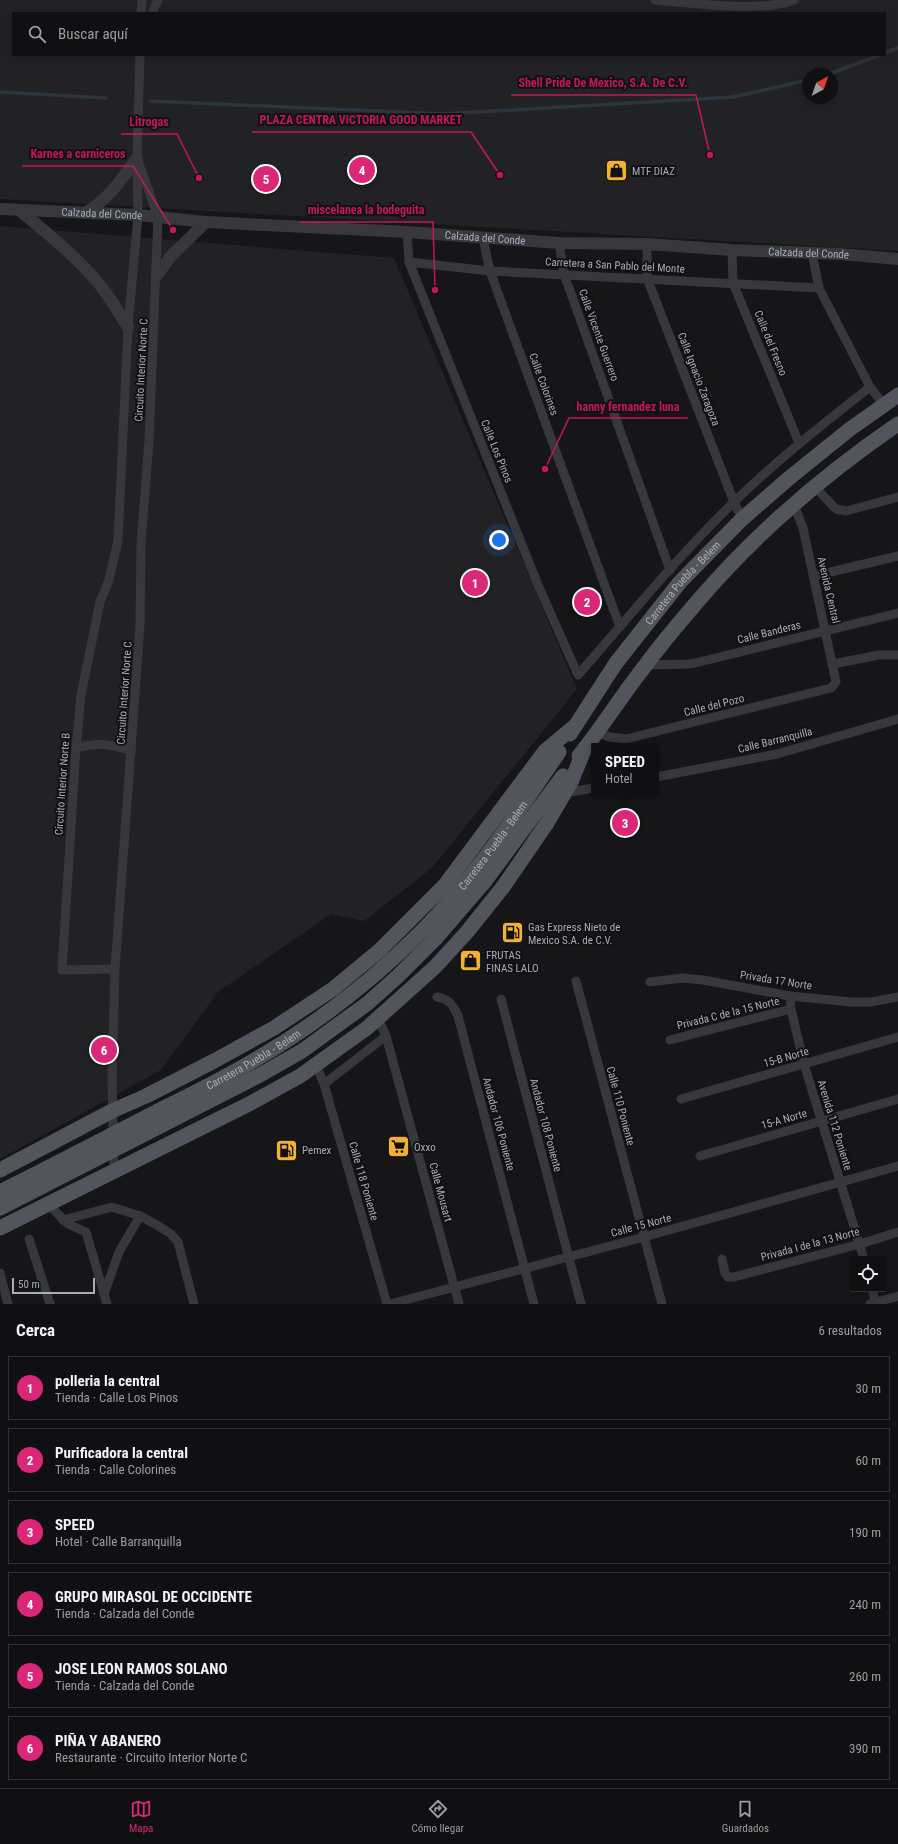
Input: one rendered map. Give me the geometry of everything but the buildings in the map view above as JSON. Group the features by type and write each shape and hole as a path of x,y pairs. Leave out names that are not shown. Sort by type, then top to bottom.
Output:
{"main road":[{"name":"Carretera Puebla - Belem","path":"0,1192 246,1065 309,1026 387,965 439,913 492,848 559,752 626,650 680,582 742,519 850,429 898,395"},
{"name":"Carretera Puebla - Belem","path":"0,1208 260,1075 302,1051 368,1003 435,939 485,881 645,665 697,602 729,568 815,487 857,452 897,427"},
{"path":"0,1170 54,1143 112,1111 163,1087 274,1028 333,989 380,950 445,885 545,751 575,726"},
{"path":"0,1228 249,1104 300,1076 378,1018 435,967 467,932 503,887 571,782 585,748"},
{"path":"163,1087 161,1104 162,1113 165,1120 182,1137"},
{"path":"54,1143 62,1154 70,1170 72,1180 71,1192"}],"street":[{"path":"141,12 142,0"},
{"path":"152,12 158,0"},
{"path":"655,0 725,5 769,6 784,4 794,0"},
{"name":"Circuito Interior Norte C","path":"100,602 109,580 118,541 128,327 138,215 137,158 140,56"},
{"path":"84,213 97,206 111,192 137,158"},
{"path":"137,158 158,217"},
{"name":"Calzada del Conde","path":"0,209 138,215 206,222 407,232 483,238 559,242 648,244 898,259"},
{"path":"20,211 44,230 85,270 108,295 128,327"},
{"name":"Circuito Interior Norte C","path":"114,1171 112,1111 115,969 140,626 141,544 149,441 157,275 158,217"},
{"path":"157,275 172,255 206,222"},
{"name":"Calle Los Pinos","path":"407,232 409,262 529,563 578,675 620,627"},
{"name":"Calle Colorines","path":"483,238 490,270 620,627"},
{"name":"Calle Vicente Guerrero","path":"559,242 564,274 670,570"},
{"name":"Calle Ignacio Zaragoza","path":"648,244 647,278 734,502 742,519"},
{"name":"Calle del Fresno","path":"732,250 733,283 799,443"},
{"path":"812,253 820,288 870,387 884,405"},
{"name":"Carretera a San Pablo del Monte","path":"409,262 490,270 820,288"},
{"path":"620,627 670,570 734,502 799,443 870,387"},
{"path":"815,487 836,509 846,511 898,497"},
{"name":"Avenida Central","path":"794,506 803,528 836,682"},
{"path":"703,535 716,546"},
{"path":"814,576 898,556"},
{"name":"Circuito Interior Norte B","path":"100,602 81,695 76,748 62,970 115,969"},
{"name":"Calle Banderas","path":"645,665 691,664 898,613"},
{"path":"833,664 879,655 898,655"},
{"name":"Calle del Pozo","path":"596,732 610,737 626,739 831,688 836,682"},
{"name":"Calle Barranquilla","path":"659,777 777,754 898,719"},
{"path":"76,748 93,744 113,745 132,751"},
{"path":"564,793 591,788"},
{"name":"Privada 17 Norte","path":"650,982 682,978 703,980 790,996 871,1002 898,997"},
{"name":"Calle 110 Poniente","path":"576,981 662,1304"},
{"name":"Andador 106 Poniente","path":"437,996 447,999 454,1006 458,1016 534,1304"},
{"name":"Avenida 112 Poniente","path":"790,996 791,1009 804,1064 823,1120 840,1182 863,1256"},
{"name":"Andador 108 Poniente","path":"501,999 581,1304"},
{"name":"Privada C de la 15 Norte","path":"670,1040 791,1009"},
{"name":"Calle Mousart","path":"378,1018 386,1036 459,1304"},
{"path":"324,1084 386,1036"},
{"name":"15-B Norte","path":"681,1099 898,1037"},
{"name":"Calle 118 Poniente","path":"316,1065 324,1084 387,1304"},
{"name":"15-A Norte","path":"700,1156 898,1099"},
{"name":"Calle 15 Norte","path":"390,1304 644,1237 898,1166"},
{"path":"48,1204 63,1220 86,1232 107,1304"},
{"path":"63,1220 112,1207 140,1216 158,1225 178,1242 194,1304"},
{"path":"104,1294 120,1252 140,1216"},
{"name":"Privada I de la 13 Norte","path":"722,1259 725,1273 728,1277 734,1277 860,1244 898,1232"},
{"path":"29,1239 50,1304"},
{"path":"0,1273 8,1304"},
{"path":"872,1292 874,1303 898,1296"}],"shaded area":[{"path":"0,0 898,0 898,251 0,199"},
{"path":"0,226 394,258 577,689 432,868 364,921 331,914 218,992 161,1070 0,1159"}],"waterway":[{"path":"886,53 898,48"},
{"path":"838,71 877,56"},
{"path":"150,101 443,114 733,97 802,81"},
{"path":"0,92 106,98"}],"place":[{"name":"Shell Pride De Mexico, S.A. De C.V.","path":"710,155"},
{"name":"GRUPO MIRASOL DE OCCIDENTE","path":"362,170"},
{"name":"MTF DIAZ","path":"616,171"},
{"name":"PLAZA CENTRA VICTORIA GOOD MARKET","path":"500,175"},
{"name":"Litrogas","path":"199,178"},
{"name":"JOSE LEON RAMOS SOLANO","path":"266,179"},
{"name":"Karnes a carniceros","path":"173,230"},
{"name":"miscelanea la bodeguita","path":"435,290"},
{"name":"hanny fernandez luna","path":"545,469"},
{"name":"polleria la central","path":"475,583"},
{"name":"Purificadora la central","path":"587,602"},
{"name":"SPEED","path":"625,823"},
{"name":"Gas Express Nieto de Mexico S.A. de C.V.","path":"512,933"},
{"name":"FRUTAS FINAS LALO","path":"470,961"},
{"name":"PIÑA Y ABANERO","path":"104,1050"},
{"name":"Oxxo","path":"399,1147"},
{"name":"Pemex","path":"286,1150"}]}
